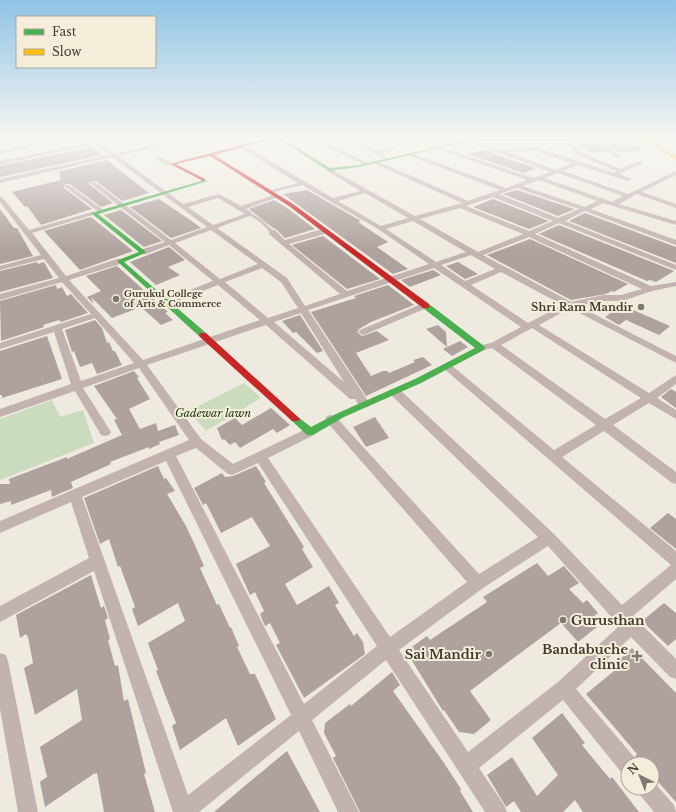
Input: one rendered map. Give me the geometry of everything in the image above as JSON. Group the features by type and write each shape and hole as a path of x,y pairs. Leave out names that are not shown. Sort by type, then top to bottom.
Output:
{"street":[{"path":"0,181 27,175"},
{"path":"139,175 284,280 364,404"},
{"path":"28,232 121,204 206,181 194,175"},
{"path":"243,175 274,194 325,231 426,305 481,348"},
{"path":"289,175 380,228 464,285 676,415"},
{"path":"338,175 415,218 501,269 676,360"},
{"path":"400,175 468,203"},
{"path":"465,175 506,190"},
{"path":"522,175 676,223"},
{"path":"380,228 460,206 548,175"},
{"path":"566,175 628,196"},
{"path":"621,175 628,179"},
{"path":"613,204 672,175"},
{"path":"93,183 220,281 364,404"},
{"path":"240,208 303,183"},
{"path":"67,186 142,252"},
{"path":"517,186 585,209 676,243"},
{"path":"333,200 366,191"},
{"path":"636,192 676,206"},
{"path":"492,194 676,268"},
{"path":"182,206 219,196 250,214"},
{"path":"0,413 434,265 474,254 529,234 602,201"},
{"path":"2,203 28,232 64,279 141,364 197,442 232,470 310,432 331,419 395,392 447,367 481,348 494,345 569,305 603,298 622,298 650,289 676,284"},
{"path":"460,206 529,234 650,289"},
{"path":"0,297 120,261 250,214"},
{"path":"284,243 325,231"},
{"path":"272,232 346,295"},
{"path":"0,268 46,256"},
{"path":"120,261 310,432"},
{"path":"167,302 263,265"},
{"path":"464,285 501,269"},
{"path":"363,332 426,305"},
{"path":"0,346 96,315"},
{"path":"57,328 77,386 105,432"},
{"path":"494,345 676,479"},
{"path":"447,367 676,560"},
{"path":"553,456 676,380"},
{"path":"395,392 549,538 621,616 676,671"},
{"path":"331,419 478,583"},
{"path":"0,527 197,442"},
{"path":"169,455 349,812"},
{"path":"260,456 496,812"},
{"path":"75,495 184,812 388,648 478,583 549,538"},
{"path":"0,614 98,561"},
{"path":"621,616 676,570"},
{"path":"466,766 564,688 626,631 621,616"},
{"path":"0,661 28,812"},
{"path":"564,688 621,756"},
{"path":"654,796 667,812"}],"lane":[{"path":"250,214 261,221 272,232"}],"green space":[{"name":"Gadewar lawn","path":"244,383 261,398 206,431 189,411"},
{"path":"52,400 60,417 83,410 94,443 0,480 0,419"}],"building":[{"path":"0,175 10,175 0,177"},
{"path":"60,175 126,175 149,193 122,201 96,181 90,182 89,184 113,203 101,207 70,184 65,184 64,188 92,209 41,225 27,206 25,207 12,192 61,180"},
{"path":"307,190 361,221 358,222 388,242 377,247 408,269 393,274 283,194"},
{"path":"517,190 575,209 558,216 503,194"},
{"path":"159,199 201,228 171,238 130,207"},
{"path":"493,199 549,221 529,229 473,207"},
{"path":"274,200 315,229 285,238 276,229 249,209"},
{"path":"0,209 14,228 17,228 33,256 0,264"},
{"path":"121,210 162,241 144,247 104,215"},
{"path":"585,213 676,247 676,263 569,221"},
{"path":"91,217 133,251 80,270 44,231"},
{"path":"559,225 674,271 656,282 650,280 647,281 539,234"},
{"path":"323,236 380,279 347,289 292,245"},
{"path":"530,239 628,284 614,292 612,291 606,294 571,300 487,255"},
{"path":"169,247 185,260 168,267 180,275 156,285 130,262"},
{"path":"37,262 38,264 44,262 53,278 0,292 0,271"},
{"path":"458,262 478,274 465,279 446,266"},
{"path":"117,266 168,312 165,313 173,320 161,325 141,307 112,318 91,297 94,304 87,297 101,291 86,276"},
{"path":"433,270 441,275 410,287 401,280"},
{"path":"56,285 57,289 62,287 67,296 71,294 88,313 61,322 59,320 43,325 44,327 1,341 0,301"},
{"path":"388,285 414,305 371,322 359,329 357,332 362,336 377,331 389,340 356,353 371,376 383,371 387,371 389,373 415,362 413,360 423,357 432,365 366,396 311,312 356,298 354,296"},
{"path":"622,305 670,326 659,335 626,320 619,325 605,317"},
{"path":"300,315 323,351 317,353 296,332 293,333 282,321"},
{"path":"95,320 102,328 107,343 109,342 122,365 97,374 92,363 80,367 74,351 72,352 65,330"},
{"path":"438,325 446,332 447,347 426,329"},
{"path":"47,336 62,379 2,398 2,395 0,395 0,351"},
{"path":"460,341 468,347 452,356 443,349"},
{"path":"134,371 139,377 137,378 150,399 129,409 140,429 156,423 158,431 175,425 179,435 159,442 160,444 149,449 149,447 110,462 111,464 71,482 73,488 52,497 51,490 11,505 11,501 0,504 0,484 10,484 9,479 67,457 67,459 122,435 114,420 117,419 94,386"},
{"path":"671,389 676,392 676,408 661,397"},
{"path":"271,408 290,425 277,433 273,429 240,448 235,442 230,445 224,439 222,440 217,428 235,418 242,425"},
{"path":"375,417 389,438 366,447 353,427"},
{"path":"158,466 164,479 166,478 175,491 167,494 194,543 204,566 200,568 217,605 219,604 230,628 231,627 239,646 237,647 250,674 255,674 276,719 238,746 226,718 180,750 172,726 176,723 156,671 158,670 148,643 185,621 178,603 138,626 132,609 135,607 120,566 118,567 109,539 100,544 84,498"},
{"path":"256,466 266,482 264,483 304,547 302,549 313,567 285,584 297,605 329,586 339,603 335,605 354,636 357,633 363,642 365,654 304,698 276,645 280,643 270,623 265,626 260,614 264,611 255,592 250,595 236,564 270,546 252,517 221,533 206,503 203,505 194,488 222,473 225,477 233,476"},
{"path":"668,513 676,519 676,549 650,528"},
{"path":"537,563 548,576 564,566 579,583 569,589 583,603 587,600 598,613 590,619 597,627 578,642 561,623 470,691 491,720 474,734 459,732 444,710 443,711 406,651 427,636 430,640 487,602 483,597"},
{"path":"91,575 101,608 104,606 108,618 105,620 110,639 108,640 115,666 118,665 124,701 128,699 146,773 144,774 155,812 104,812 97,773 45,807 40,782 47,777 40,747 82,720 77,689 35,715 24,668 33,663 28,637 26,634 20,638 16,615"},
{"path":"664,603 676,613 676,639 668,646 642,621"},
{"path":"632,648 676,693 676,802 660,784 660,756 635,756 637,754 586,694 614,671 611,668"},
{"path":"392,672 400,685 393,691 444,763 461,789 460,791 473,812 360,812 333,758 336,756 324,733 325,723 350,704 351,706"},
{"path":"562,713 585,743 582,745 610,779 612,777 620,787 620,796 627,796 639,812 583,812 575,800 563,812 521,812 514,801 506,807 487,775 512,757 537,796 558,775 532,738"},
{"path":"287,751 320,812 214,812 247,784"}],"traffic: fast":[{"path":"203,180 206,181 94,213 143,252 120,261 203,335"},
{"path":"295,419 310,432 341,415 418,381 481,348 426,306"}],"traffic: jam":[{"path":"193,175 203,180"},
{"path":"243,175 291,205 426,306"},
{"path":"203,335 295,419"}],"place":[{"name":"Gurukul College of Arts & Commerce","path":"116,299"},
{"name":"Shri Ram Mandir","path":"641,307"},
{"name":"Gurusthan","path":"563,620"},
{"name":"Sai Mandir","path":"489,654"},
{"name":"Bandabuche clinic","path":"637,656"}]}
